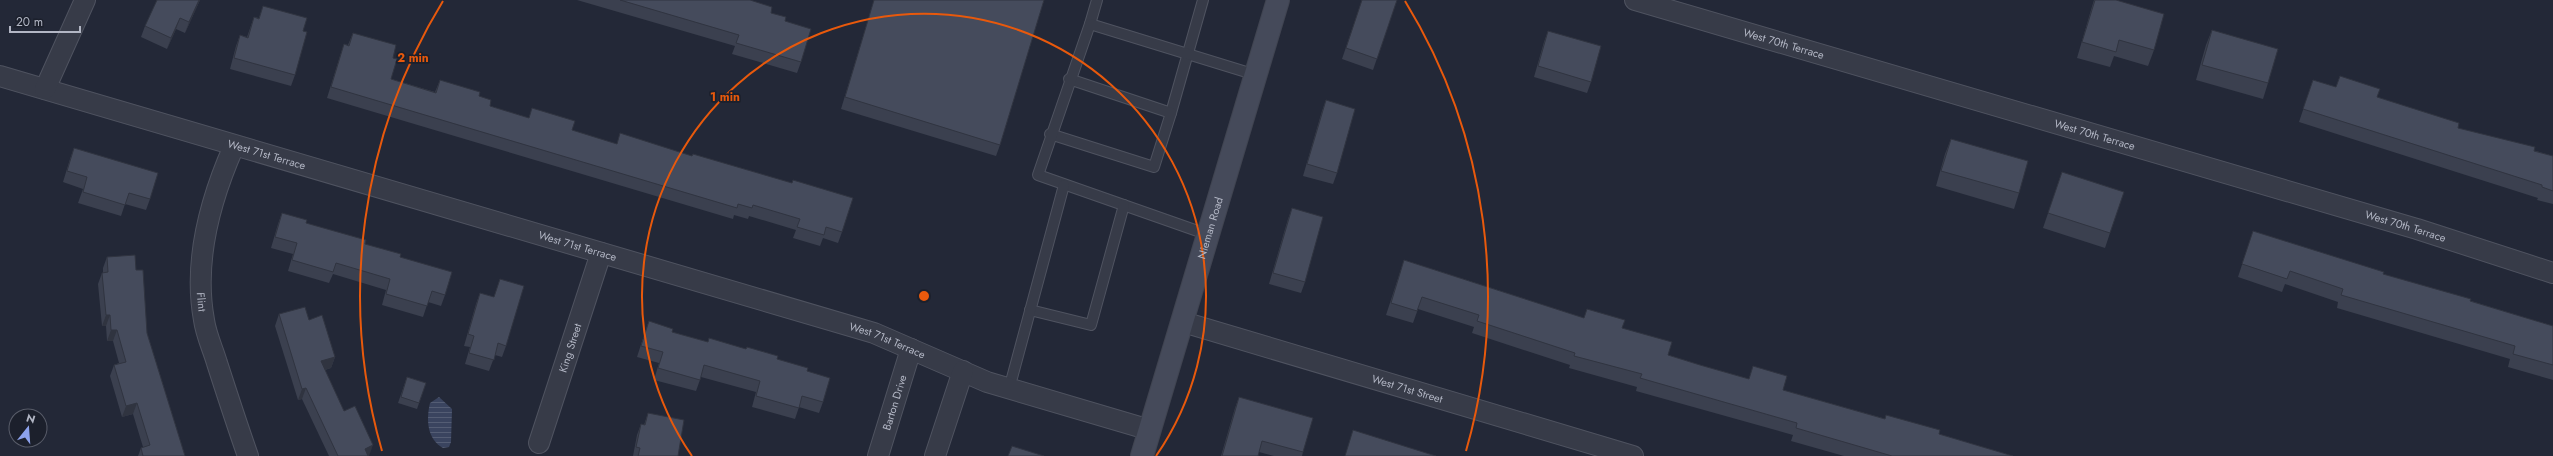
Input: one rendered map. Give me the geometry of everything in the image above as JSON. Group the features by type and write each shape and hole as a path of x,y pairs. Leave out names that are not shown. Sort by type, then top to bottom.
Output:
{"main road":[{"name":"Nieman Road","path":"1142,456 1278,0"}],"street":[{"path":"45,89 84,0"},
{"name":"West 70th Terrace","path":"1635,0 2417,228 2553,273"},
{"name":"West 71st Terrace","path":"0,76 874,333 1009,389 1150,430"},
{"name":"Flint","path":"234,146 219,179 210,212 201,259 201,290 204,321 248,456"},
{"name":"King Street","path":"539,443 601,253"},
{"name":"West 71st Street","path":"1183,322 1633,456"},
{"name":"Barton Drive","path":"878,456 911,349"},
{"path":"935,456 963,371"}],"lane":[{"path":"1097,0 1090,24 1050,134 1038,175 1209,235"},
{"path":"1050,134 1154,167 1203,0"},
{"path":"1090,24 1256,75"},
{"path":"1069,79 1171,113"},
{"path":"1009,389 1064,185"},
{"path":"1030,310 1091,325 1124,206"}],"water":[{"path":"439,397 452,409 451,442 449,447 443,448 434,440 428,422 430,403"}],"building":[{"path":"157,0 199,0 189,22 180,18 171,38 145,26"},
{"path":"620,0 750,0 772,7 771,13 786,17 785,21 811,29 801,62 736,43 739,35"},
{"path":"874,0 1044,0 1000,145 845,97"},
{"path":"1362,0 1397,0 1377,59 1346,48"},
{"path":"2095,0 2116,0 2164,14 2154,50 2119,40 2116,52 2082,42"},
{"path":"263,6 307,18 303,31 307,32 295,75 234,58 240,35 248,38 254,17 259,19"},
{"path":"2212,30 2278,49 2268,83 2202,65"},
{"path":"1548,31 1601,46 1591,82 1538,66"},
{"path":"353,33 396,45 393,58 397,59 391,79 436,93 440,80 480,92 479,96 491,100 490,106 529,118 532,108 575,121 572,130 617,144 620,133 692,156 693,154 792,183 793,180 853,198 842,232 826,227 824,235 797,227 800,219 753,205 752,208 738,204 737,208 331,87 344,44 349,46"},
{"path":"2340,76 2380,89 2377,97 2459,123 2458,128 2535,147 2534,151 2553,156 2553,191 2542,187 2542,185 2303,109 2313,80 2336,87"},
{"path":"1326,100 1355,109 1337,173 1307,164"},
{"path":"1951,139 2028,161 2019,193 1941,171"},
{"path":"74,148 158,173 150,199 129,193 125,205 83,192 87,177 67,171"},
{"path":"2062,172 2124,192 2110,233 2048,213"},
{"path":"1292,208 1323,217 1305,282 1273,273"},
{"path":"282,213 307,220 306,223 366,240 365,244 401,254 400,257 452,272 445,295 432,291 427,306 386,294 390,279 336,263 333,272 292,260 297,243 275,237"},
{"path":"2253,231 2384,272 2383,274 2471,299 2470,301 2553,326 2553,365 2513,354 2515,346 2341,295 2343,289 2290,271 2287,279 2242,264"},
{"path":"135,255 136,270 143,270 147,333 185,456 143,456 141,448 150,445 137,403 126,406 114,365 126,362 117,330 111,330 110,315 106,315 102,273 108,272 107,257"},
{"path":"1404,260 1584,318 1587,309 1625,320 1622,328 1672,342 1668,355 1749,379 1753,366 1787,376 1783,390 1885,419 1886,415 1940,430 1939,434 2013,456 1892,456 1796,428 1797,423 1640,378 1642,374 1574,356 1575,353 1477,321 1479,315 1422,297 1417,311 1391,303"},
{"path":"500,279 524,286 506,346 498,343 494,360 469,353 474,336 468,334 480,293 494,297"},
{"path":"305,307 309,320 322,315 335,357 321,361 344,411 355,406 373,445 365,449 368,456 338,456 306,388 302,389 279,314"},
{"path":"649,321 673,329 672,332 708,342 709,338 746,349 747,347 778,356 777,359 808,368 807,371 830,378 823,402 802,396 799,408 756,396 760,381 704,365 700,380 658,368 663,352 641,346"},
{"path":"407,377 426,383 419,403 401,397"},
{"path":"1239,397 1313,418 1303,452 1262,441 1258,456 1222,456"},
{"path":"648,413 684,420 678,456 638,456 640,448 636,447 641,424 645,425"},
{"path":"1353,430 1436,456 1345,456"},
{"path":"1012,446 1044,456 1008,456"}]}
